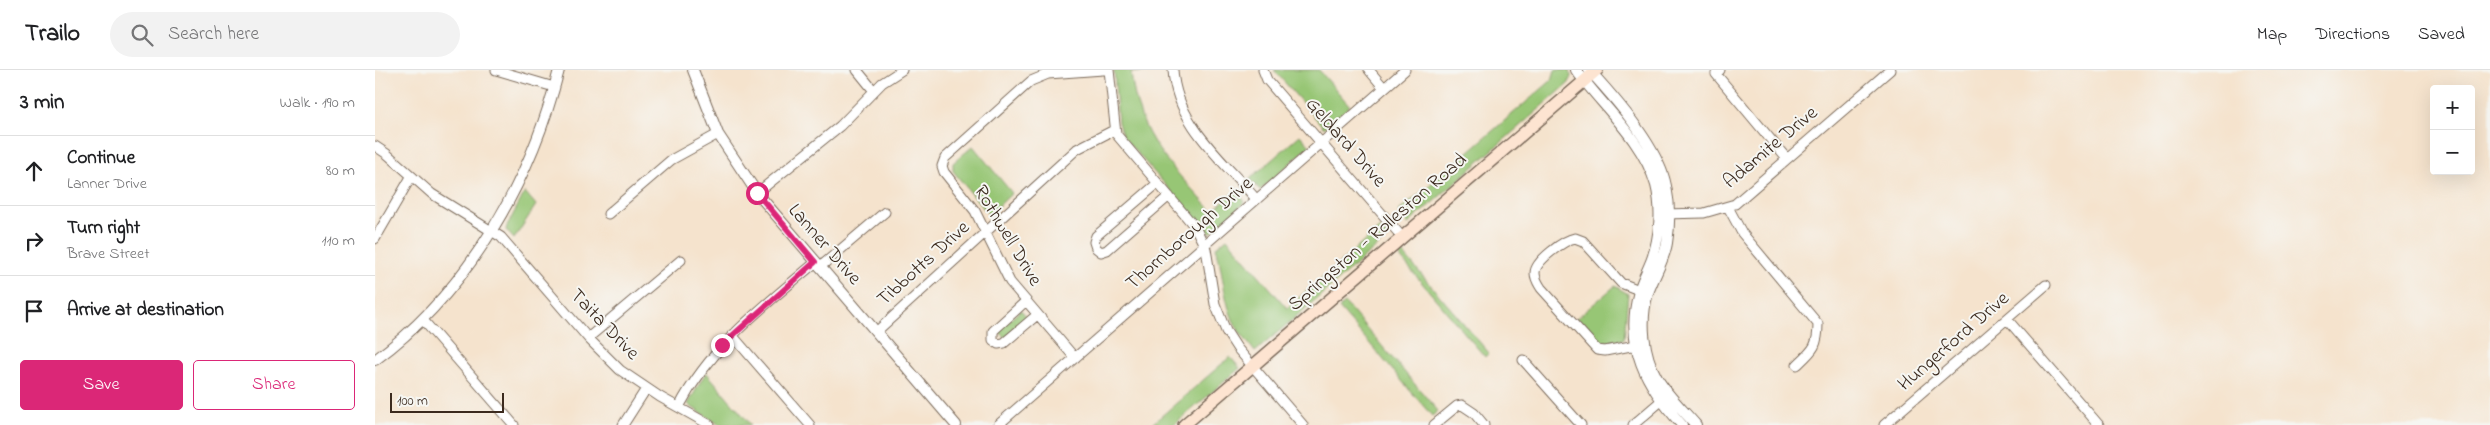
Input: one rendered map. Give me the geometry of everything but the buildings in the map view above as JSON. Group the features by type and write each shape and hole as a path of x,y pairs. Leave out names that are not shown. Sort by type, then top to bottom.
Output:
{"main road":[{"name":"Springston - Rolleston Road","path":"1184,425 1591,74"}],"street":[{"path":"496,70 554,87"},
{"path":"375,360 423,320 467,266 520,177 559,70"},
{"name":"Lanner Drive","path":"693,70 718,134 757,193 956,425"},
{"path":"857,70 874,91"},
{"path":"757,193 840,126 874,91 903,70"},
{"name":"Rothwell Drive","path":"1075,358 1005,275 970,204 944,172 944,160 1031,80 1048,74 1103,70"},
{"path":"1109,70 1114,130 1123,145 1195,227 1204,245 1218,314 1231,339 1303,425"},
{"path":"1173,70 1176,91 1190,122 1256,200"},
{"name":"Geldard Drive","path":"1263,70 1267,80 1402,237"},
{"path":"1369,70 1383,88"},
{"name":"Thornborough Drive","path":"998,425 1405,70"},
{"path":"1576,70 1591,74 1645,139 1657,159 1666,184 1664,214 1667,244 1648,294 1644,328 1648,356 1657,378 1696,425"},
{"path":"1720,70 1716,74 1787,159"},
{"name":"Adamite Drive","path":"1664,214 1704,213 1735,204 1890,70"},
{"name":"Tibbotts Drive","path":"875,332 1077,149 1114,130"},
{"path":"608,214 671,160 718,134"},
{"name":"Taita Drive","path":"375,146 453,209 501,237 588,338 621,370 646,389 710,425"},
{"path":"375,238 411,177"},
{"path":"1158,183 1096,236 1095,248 1101,252 1107,250 1169,196"},
{"path":"1728,207 1742,233 1818,324 1818,339 1814,350 1797,365"},
{"path":"679,407 699,373 732,335 885,212"},
{"path":"1664,214 1657,242 1639,290 1635,317 1636,345 1647,378 1661,401 1681,425"},
{"path":"1118,217 1130,231"},
{"path":"1636,345 1605,351 1597,350 1541,288 1536,281 1535,272 1537,266 1561,243 1575,238 1583,241 1621,283 1639,290"},
{"path":"588,338 681,260"},
{"name":"Hungerford Drive","path":"1884,425 2046,285"},
{"path":"1026,301 993,331 993,340 998,344 1004,343 1037,315"},
{"path":"2007,319 2099,425"},
{"path":"423,320 514,425"},
{"path":"732,335 810,425"},
{"path":"1523,360 1581,425"},
{"path":"623,425 646,389"},
{"path":"1633,425 1661,401"},
{"path":"1434,425 1453,409 1462,405 1474,413 1484,425"}],"green space":[{"path":"1114,70 1163,70 1131,73 1135,96 1149,134 1170,164 1212,211 1236,190 1245,202 1212,232 1204,232 1192,215 1123,137 1118,123"},
{"path":"1274,70 1319,70 1350,106 1324,128"},
{"path":"1555,70 1570,70 1569,83 1408,224 1398,212 1552,80"},
{"path":"1300,135 1310,146 1260,190 1250,179"},
{"path":"973,146 1012,193 989,215 953,171 953,163"},
{"path":"525,192 536,205 514,239 506,230"},
{"path":"1380,228 1388,237 1255,352 1239,331 1230,311 1216,247 1227,238 1287,308"},
{"path":"1403,253 1489,353 1485,357 1399,256"},
{"path":"1615,286 1628,294 1624,339 1607,342 1601,341 1593,336 1577,318"},
{"path":"1345,303 1438,411 1432,416 1339,308"},
{"path":"1021,310 1028,319 1005,338 998,330"},
{"path":"1230,357 1240,368 1174,425 1151,425"},
{"path":"706,372 751,425 720,425 688,404"}],"route":[{"path":"722,345 742,325 815,262 757,193"}]}
